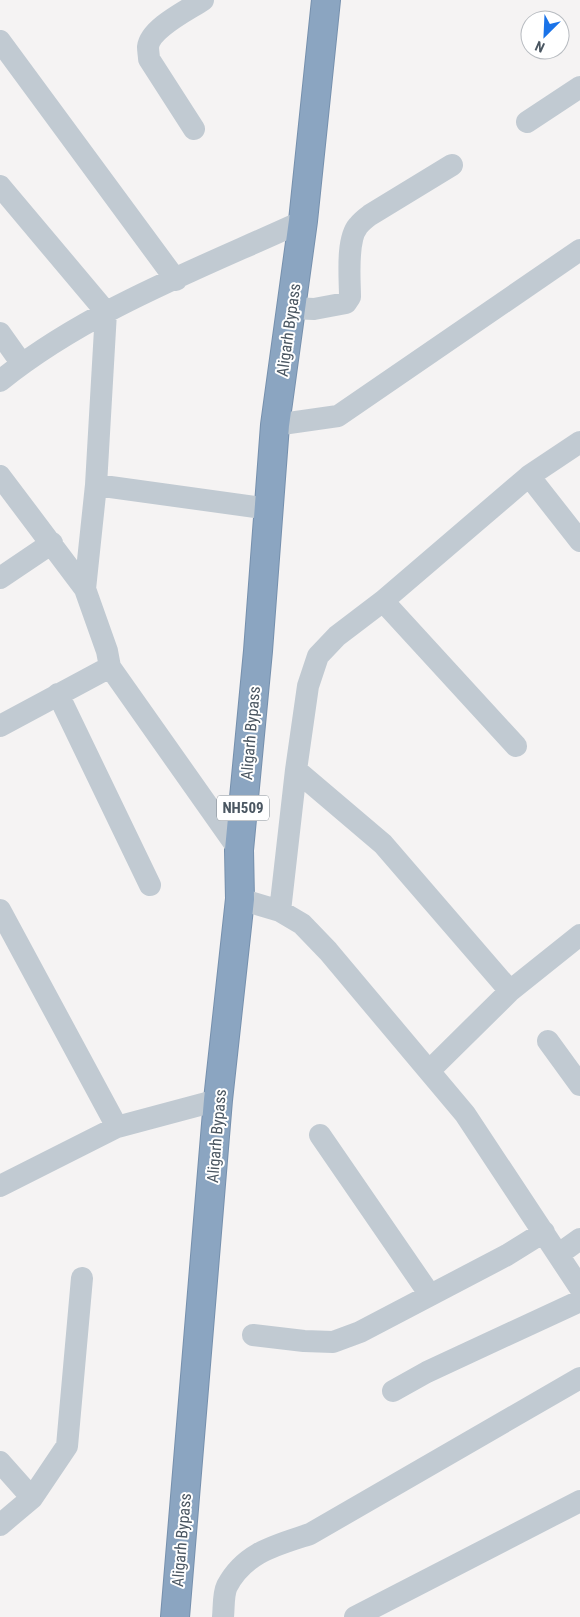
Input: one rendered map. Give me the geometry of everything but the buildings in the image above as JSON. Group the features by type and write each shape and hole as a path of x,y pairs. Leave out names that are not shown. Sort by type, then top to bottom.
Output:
{"highway":[{"name":"Aligarh Bypass","path":"175,1617 218,1100 261,905 240,850 275,425 302,309 303,221 326,0"}],"street":[{"path":"194,129 150,59 148,47 154,34 165,24 203,0"},
{"path":"0,41 176,280"},
{"path":"527,122 580,87"},
{"path":"302,309 346,303 350,297 351,243 358,225 370,215 452,164"},
{"path":"0,186 106,312 96,485 85,588"},
{"path":"0,381 22,364 106,312 303,221"},
{"path":"275,425 338,416 580,250"},
{"path":"0,334 22,364"},
{"path":"580,442 528,476 383,601 337,636 318,656 308,686 296,770 261,905 302,924 322,945 465,1114 580,1288"},
{"path":"0,476 85,588 107,651 110,668 240,850"},
{"path":"528,476 580,541"},
{"path":"96,485 269,509"},
{"path":"0,578 52,544"},
{"path":"383,601 516,746"},
{"path":"0,726 110,668"},
{"path":"58,694 150,885"},
{"path":"296,770 383,844 510,991"},
{"path":"0,910 117,1127"},
{"path":"429,1071 510,991 580,935"},
{"path":"548,1041 580,1085"},
{"path":"0,1186 117,1127 218,1100"},
{"path":"320,1135 430,1295"},
{"path":"253,1335 304,1341 333,1342 360,1332 507,1255 544,1232"},
{"path":"559,1254 580,1239"},
{"path":"0,1525 32,1498 67,1446 82,1278"},
{"path":"393,1390 426,1372 580,1301"},
{"path":"223,1617 226,1588 244,1562 266,1550 310,1534 580,1378"},
{"path":"0,1462 32,1498"},
{"path":"355,1617 580,1502"}]}
